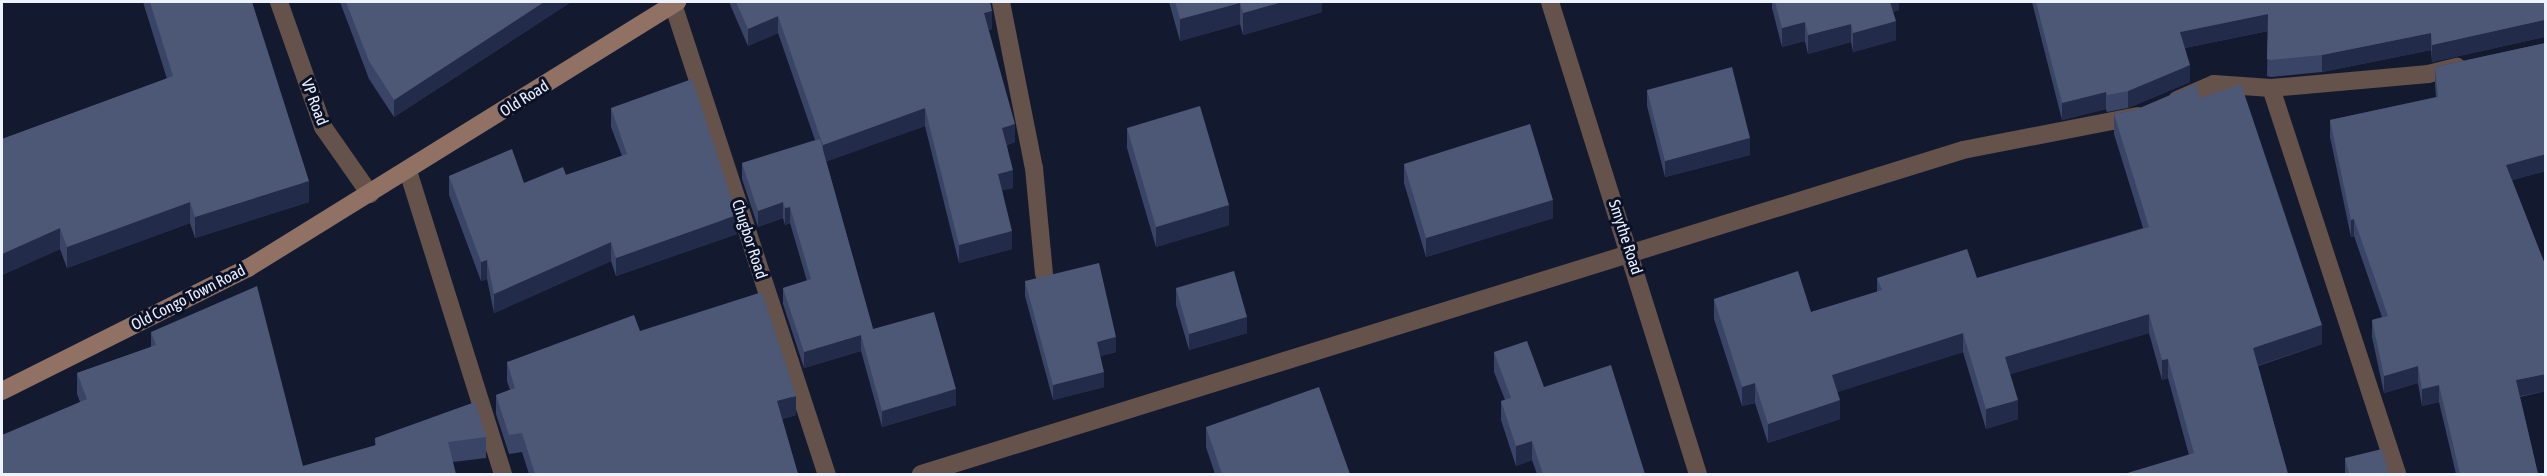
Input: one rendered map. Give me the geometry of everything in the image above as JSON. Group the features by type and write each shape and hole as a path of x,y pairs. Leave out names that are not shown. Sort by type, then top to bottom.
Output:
{"street":[{"name":"VP Road","path":"279,2 323,127 370,194"},
{"path":"1001,2 1034,168 1044,274"},
{"name":"Smythe Road","path":"1550,2 1632,254 1698,474"},
{"name":"Old Road","path":"370,194 675,3"},
{"name":"Chugbor Road","path":"675,3 827,474"},
{"path":"921,474 1963,150 2132,119 2214,84 2271,88 2428,74 2471,64"},
{"path":"2271,88 2397,474"},
{"path":"408,171 503,474"},
{"name":"Old Congo Town Road","path":"2,391 248,268 370,194"}],"building":[{"path":"150,2 252,2 309,181 195,217 190,202 67,247 60,228 2,254 2,139 173,76"},
{"path":"346,2 544,2 394,100 369,61"},
{"path":"736,2 990,2 992,11 984,13 1015,124 1002,128 1013,170 998,174 1012,231 959,245 925,108 823,145 778,16 748,29"},
{"path":"1175,2 1282,2 1243,13 1240,3 1180,19"},
{"path":"1775,2 1890,2 1896,21 1853,33 1851,24 1808,35 1805,22 1782,28"},
{"path":"2036,2 2546,2 2546,21 2432,45 2431,33 2322,55 2271,60 2267,59 2268,14 2180,32 2190,65 2128,91 2107,95 2106,92 2062,103"},
{"path":"2546,43 2546,154 2506,165 2546,267 2546,374 2516,380 2538,474 2460,474 2439,385 2422,389 2418,366 2384,376 2372,320 2388,316 2354,219 2351,220 2330,120 2438,97 2435,67"},
{"path":"1732,67 1750,138 1665,161 1647,90"},
{"path":"692,79 737,215 616,258 611,242 494,294 487,260 481,262 449,176 512,149 524,183 563,167 566,175 627,154 611,108"},
{"path":"2196,84 2200,98 2241,84 2322,325 2253,348 2288,474 2124,474 2194,453 2168,359 2162,360 2149,314 2005,357 2018,400 1986,409 1963,333 1832,375 1840,400 1768,424 1755,383 1742,387 1714,299 1798,271 1811,312 1882,290 1877,278 1967,249 1977,278 2149,227 2114,114 2135,110"},
{"path":"1200,106 1229,205 1156,227 1127,128"},
{"path":"1530,124 1553,200 1426,238 1404,164"},
{"path":"820,139 873,329 934,312 956,389 882,411 861,335 804,352 783,288 811,279 790,207 785,208 783,202 758,211 742,163"},
{"path":"1099,263 1116,337 1097,342 1104,372 1053,385 1025,281"},
{"path":"1234,271 1247,317 1189,334 1176,288"},
{"path":"257,286 303,466 376,445 375,438 475,402 486,437 448,442 456,474 2,474 2,435 87,399 77,373 156,345 151,332"},
{"path":"762,292 796,396 777,401 798,474 535,474 522,433 509,435 496,395 515,388 507,362 634,315 640,331"},
{"path":"1527,341 1544,387 1611,365 1645,474 1543,474 1532,441 1516,446 1501,401 1511,398 1494,352"},
{"path":"1319,387 1350,474 1222,474 1206,427"},
{"path":"2382,449 2389,474 2349,474 2345,458"}]}
